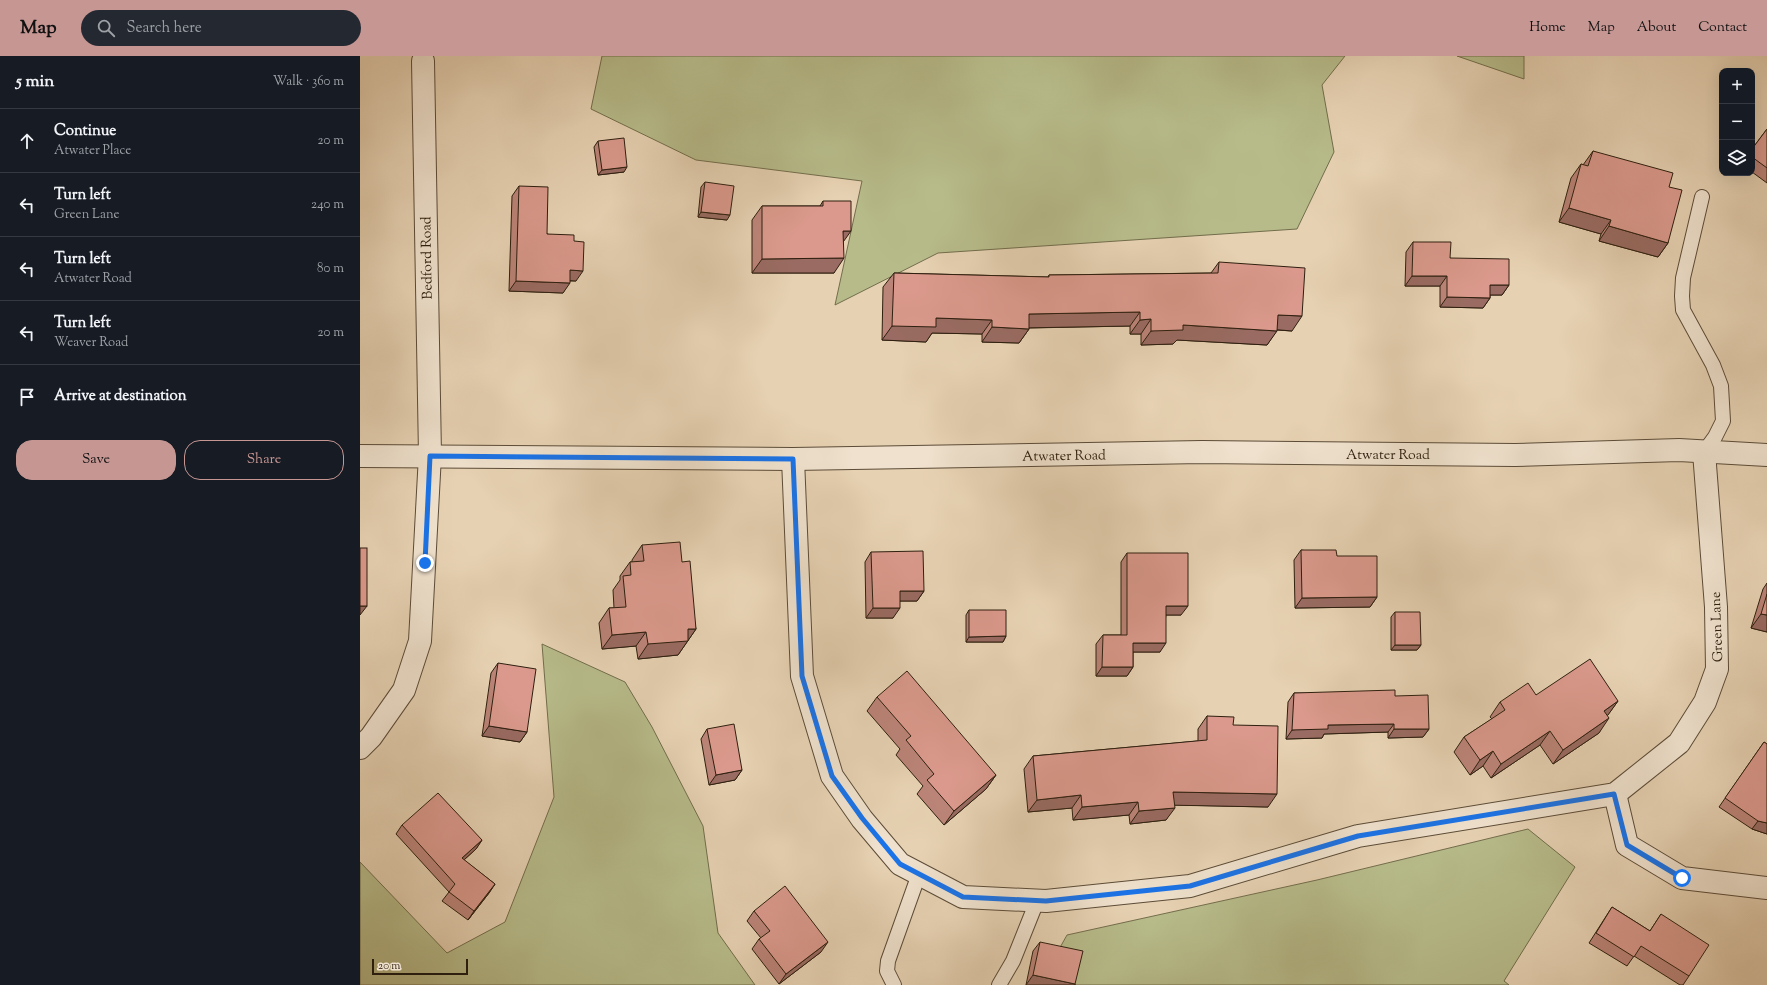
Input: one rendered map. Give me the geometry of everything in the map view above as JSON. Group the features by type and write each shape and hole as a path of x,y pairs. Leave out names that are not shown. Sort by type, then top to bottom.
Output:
{"street":[{"name":"Bedford Road","path":"360,748 371,737 404,690 420,641 430,456 423,61"},
{"name":"Atwater Road","path":"360,456 793,459 1202,452 1514,455 1679,450 1767,455"},
{"name":"Green Lane","path":"793,459 802,676 832,776 862,818 900,864 963,897 1037,901 1190,886 1358,836 1614,794 1679,743 1704,702 1717,669 1716,607 1704,452"},
{"path":"1614,794 1627,845 1682,878 1767,888"}],"lane":[{"path":"1702,197 1684,271 1682,296 1683,310 1713,364 1721,386 1723,421 1704,452"},
{"path":"894,985 887,970 888,961 919,874"},
{"path":"1000,985 1013,961 1037,901"}],"green space":[{"path":"602,56 1345,56 1322,85 1334,152 1297,229 938,253 835,305 862,181 696,160 591,109"},
{"path":"1457,56 1524,56 1524,79"},
{"path":"542,644 625,682 652,727 703,826 718,933 755,985 360,985 360,862 447,953 505,922 554,797"},
{"path":"1528,829 1575,867 1504,981 1509,985 1039,985 1067,935 1317,880"}],"building":[{"path":"1767,129 1767,168 1755,159 1755,145"},
{"path":"624,138 627,167 602,170 598,141"},
{"path":"1593,151 1673,173 1669,187 1682,190 1668,243 1609,226 1611,220 1569,208 1581,164 1588,166"},
{"path":"705,182 734,186 730,215 701,212"},
{"path":"519,186 548,187 547,234 574,235 574,241 584,242 583,271 570,270 570,283 516,281"},
{"path":"823,201 851,201 851,231 843,231 844,258 762,259 762,206 823,206"},
{"path":"1413,242 1451,242 1450,258 1509,259 1509,285 1490,285 1490,298 1447,297 1447,276 1412,276"},
{"path":"1219,262 1305,268 1302,316 1278,315 1277,331 1183,325 1183,330 1151,331 1151,319 1140,320 1140,312 1029,314 1029,329 992,327 992,320 936,318 936,327 892,326 894,273 1049,277 1049,275 1218,273"},
{"path":"680,542 682,562 690,561 696,629 688,629 688,641 648,644 646,632 612,635 609,608 626,607 623,576 631,575 630,562 644,561 642,545"},
{"path":"360,548 367,548 367,606 360,606"},
{"path":"1301,550 1336,550 1337,556 1377,556 1377,597 1302,598"},
{"path":"923,551 924,591 900,591 900,608 873,608 871,552"},
{"path":"1127,553 1188,553 1188,606 1166,606 1166,643 1133,643 1133,667 1102,667 1103,635 1127,635"},
{"path":"1767,594 1767,615 1761,614"},
{"path":"969,610 1006,610 1006,636 969,637"},
{"path":"1395,612 1420,612 1421,645 1395,645"},
{"path":"1590,659 1618,701 1604,711 1609,718 1563,750 1550,731 1501,764 1493,751 1480,760 1464,737 1505,710 1500,702 1528,683 1536,695"},
{"path":"498,663 536,669 527,732 489,726"},
{"path":"907,671 996,775 954,811 927,780 934,774 906,740 911,736 877,697"},
{"path":"1395,690 1395,696 1428,695 1429,729 1394,729 1394,724 1328,725 1328,729 1292,730 1294,693"},
{"path":"1207,716 1234,717 1233,725 1278,726 1277,794 1173,792 1175,808 1139,811 1138,802 1082,807 1081,795 1037,800 1033,756 1207,740"},
{"path":"734,724 742,770 716,775 707,729"},
{"path":"1764,742 1767,744 1767,823 1758,821 1725,798"},
{"path":"438,793 482,840 462,858 495,884 474,911 449,892 455,884 402,825"},
{"path":"785,886 828,942 786,974 759,939 770,931 754,911"},
{"path":"1612,907 1650,931 1661,914 1709,945 1689,976 1641,946 1634,957 1596,933"},
{"path":"1040,942 1083,951 1075,984 1033,975"}],"route":[{"path":"425,563 430,456 793,459 802,676 832,776 862,818 900,864 963,897 1046,901 1190,886 1358,836 1501,814 1614,794 1627,845 1682,878"}]}
